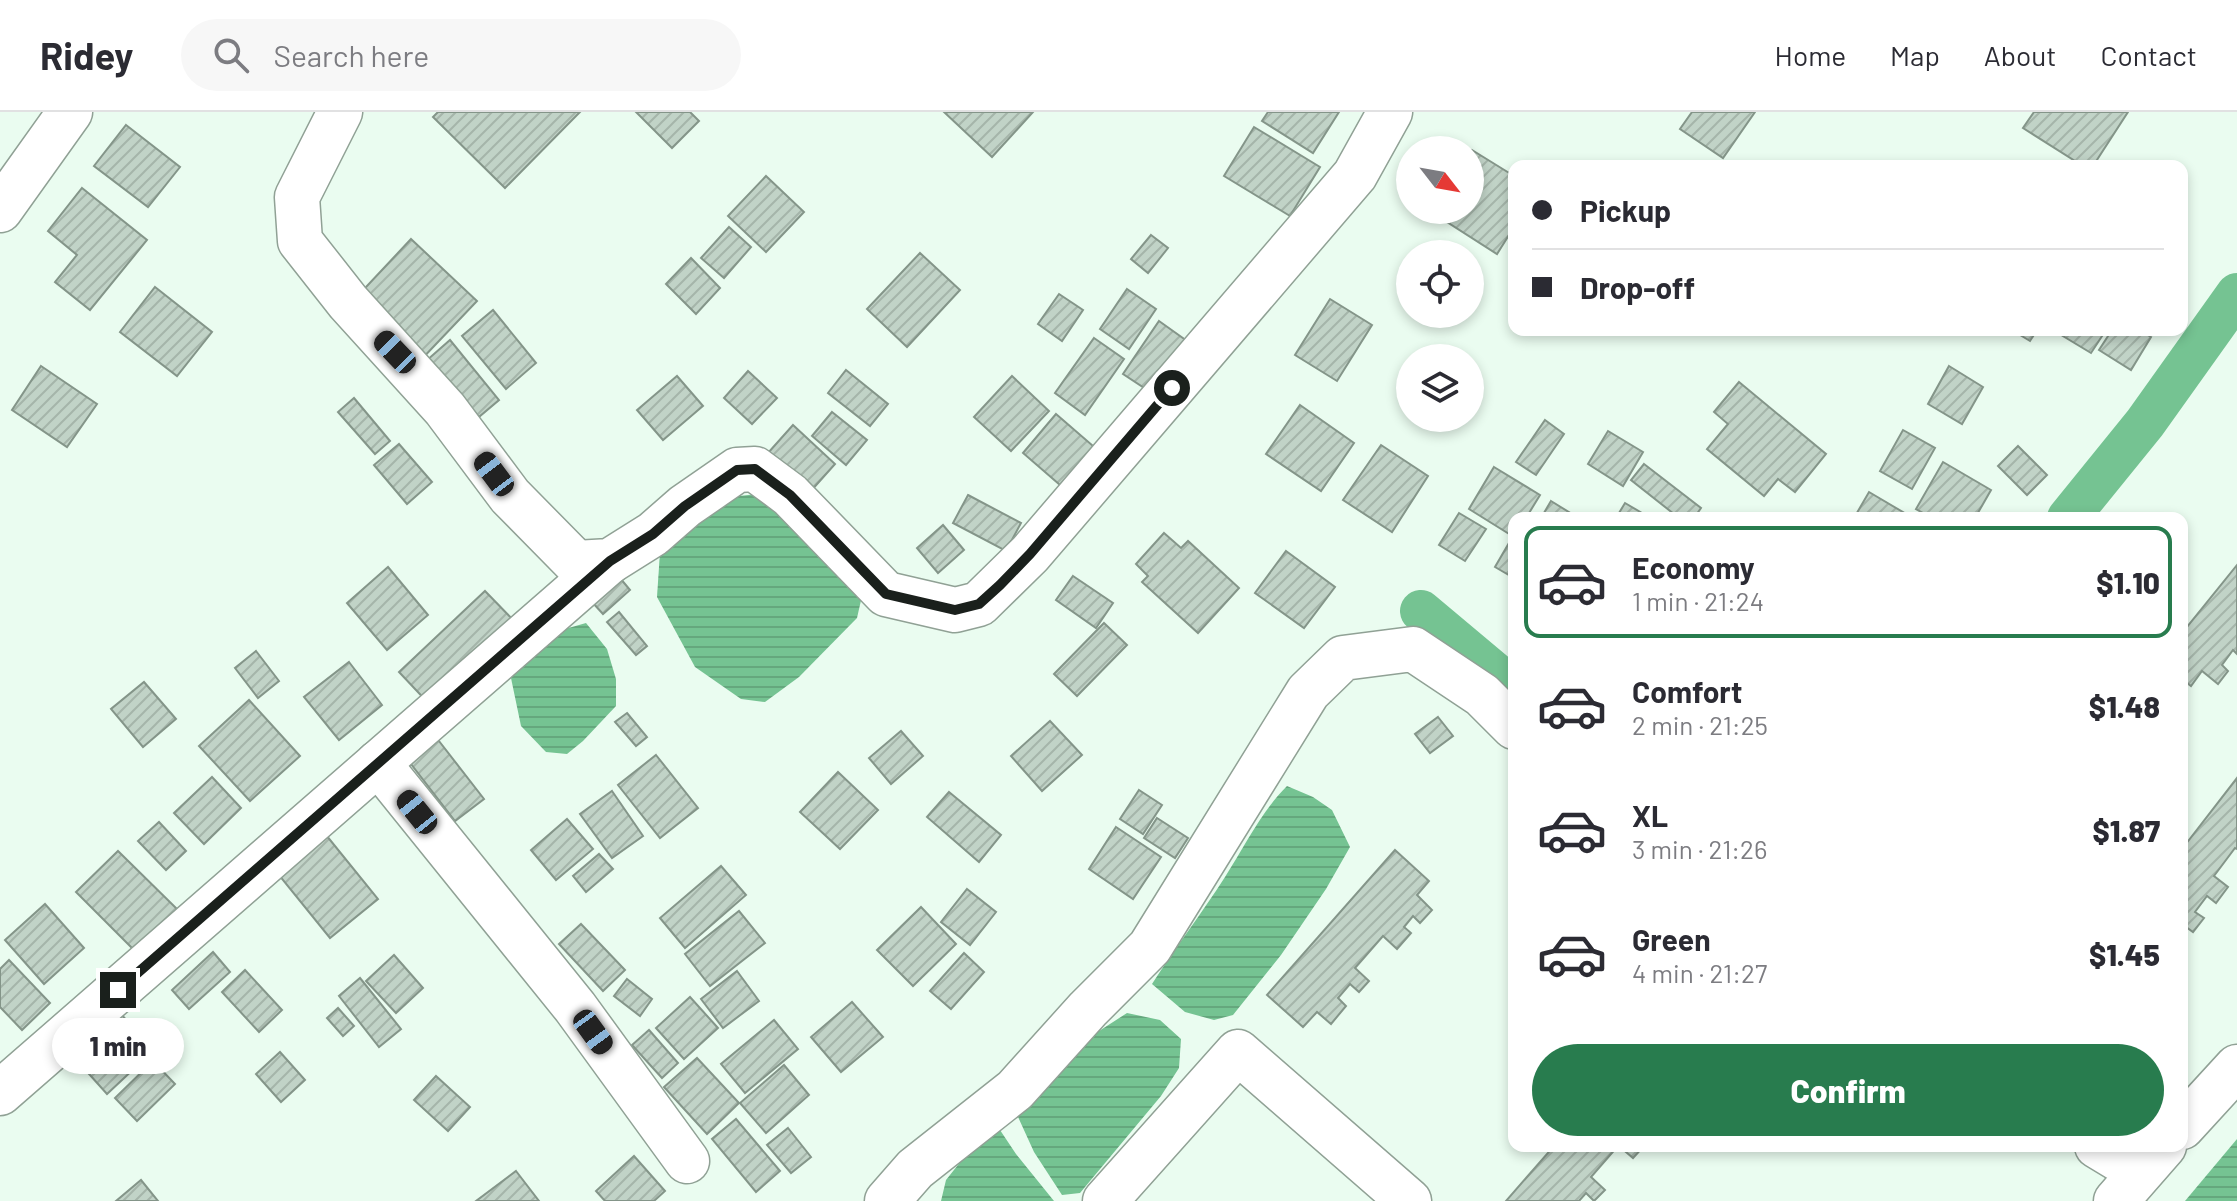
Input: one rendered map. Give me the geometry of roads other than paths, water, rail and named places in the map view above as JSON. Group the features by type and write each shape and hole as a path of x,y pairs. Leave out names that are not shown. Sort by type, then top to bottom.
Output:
{"street":[{"path":"0,210 70,112"},
{"path":"340,112 297,197 300,241 348,302 445,409 510,496 576,563 610,561"},
{"path":"0,1093 610,561 653,534 685,506 737,470 755,469 790,495 886,594 955,610 979,604 1030,554 1355,175 1390,112"},
{"path":"887,1201 915,1169 1015,1090 1088,1009 1150,947 1308,692 1343,658 1413,649 1482,695 1508,721"},
{"path":"378,763 575,1007 687,1161"},
{"path":"1105,1201 1238,1052 1409,1201"},
{"path":"2188,1120 2237,1067"},
{"path":"2107,1152 2140,1173"}],"waterway":[{"path":"2073,512 2145,423 2237,294"},
{"path":"1421,611 1508,684"}]}
